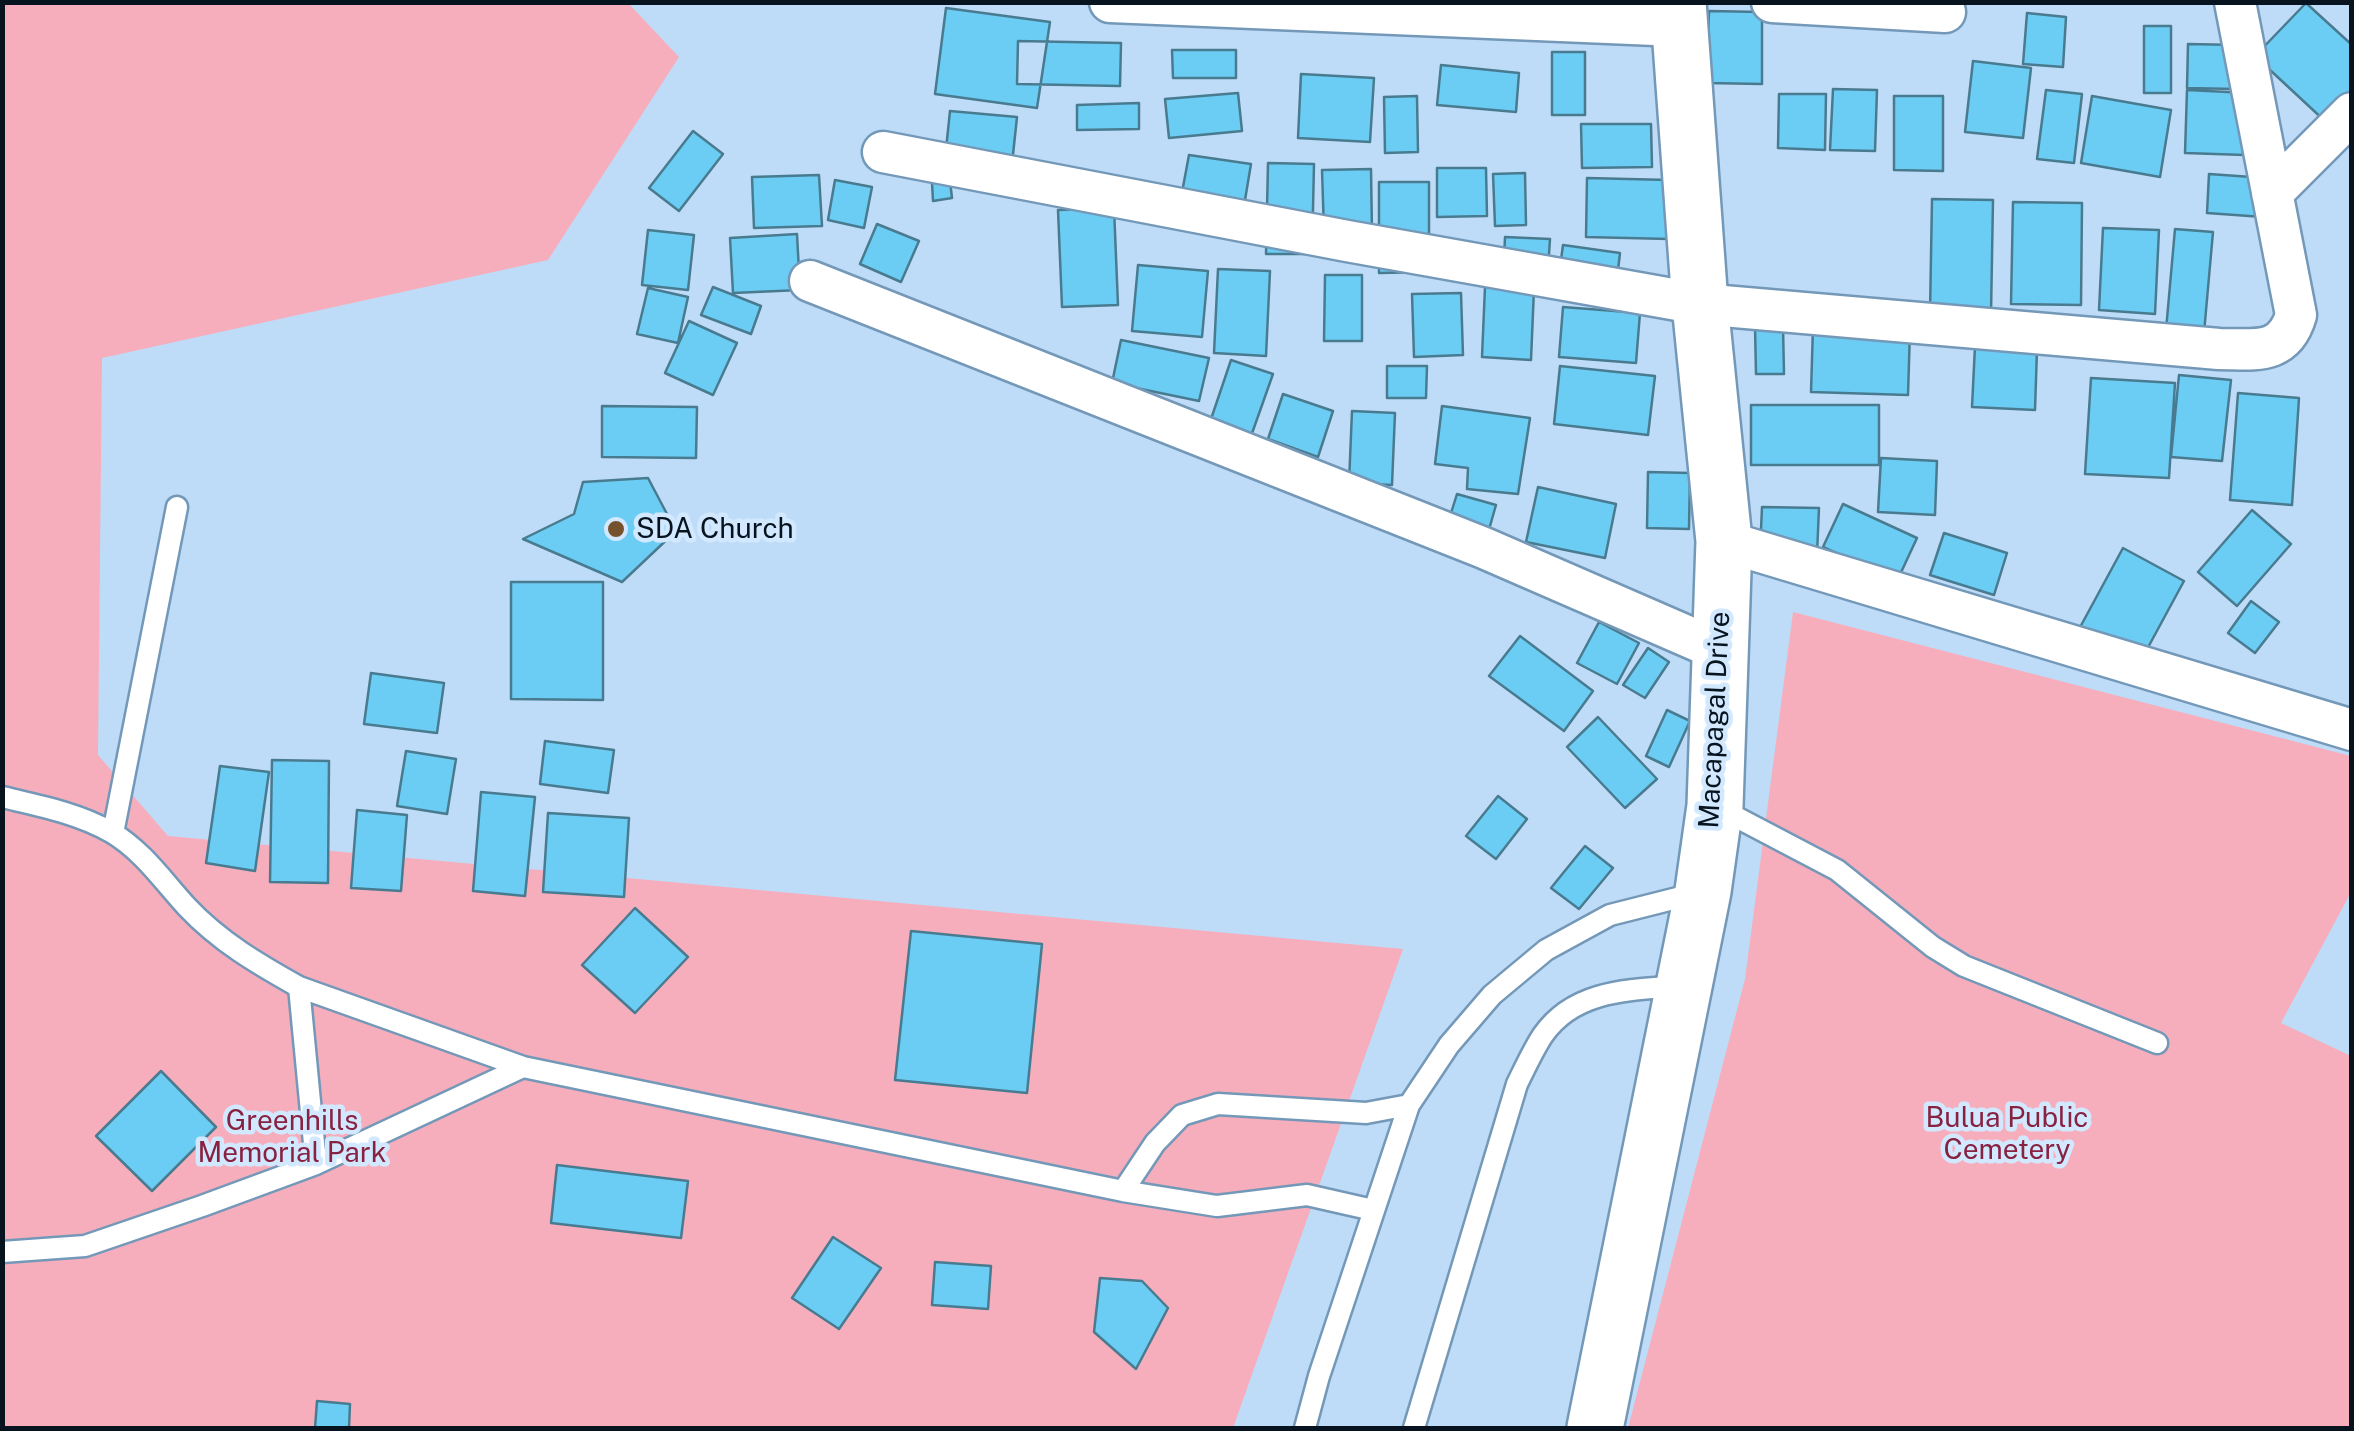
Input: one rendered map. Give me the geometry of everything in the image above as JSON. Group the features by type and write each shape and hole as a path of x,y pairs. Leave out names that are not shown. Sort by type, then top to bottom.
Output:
{"main road":[{"name":"Macapagal Drive","path":"1595,1428 1704,891 1715,806 1724,541 1700,304 1679,14"}],"street":[{"path":"1110,2 1679,14"},
{"path":"1772,2 1945,12"},
{"path":"883,152 1347,242 1700,304 2256,348 2277,344 2290,335 2296,315 2235,2"},
{"path":"2272,193 2352,113"},
{"path":"810,281 1484,548 1721,650"},
{"path":"1724,541 2352,730"}],"lane":[{"path":"113,833 177,507"},
{"path":"2,797 68,812 113,833 152,865 188,908 236,952 299,986 523,1067 1123,1191 1217,1206 1308,1195 1373,1210"},
{"path":"1715,806 1837,870 1933,947 1964,966 2157,1043"},
{"path":"1305,1428 1409,1105 1449,1045 1482,1007 1546,950 1610,915 1704,891"},
{"path":"299,986 316,1164"},
{"path":"1414,1428 1517,1084 1544,1033 1569,1008 1609,992 1685,986"},
{"path":"2,1252 86,1246 316,1164 523,1067"},
{"path":"1123,1191 1156,1143 1182,1115 1218,1104 1366,1113 1409,1105"}],"green space":[{"name":"Greenhills Memorial Park","path":"3,3 628,3 679,57 548,260 102,358 98,755 168,836 1403,949 1233,1428 3,1428"},
{"name":"Bulua Public Cemetery","path":"1793,612 2351,756 2351,892 2281,1023 2351,1056 2351,1428 1628,1428 1745,979"}],"building":[{"path":"2306,3 2352,45 2352,97 2327,123 2255,56"},
{"path":"946,8 1050,22 1037,108 935,94"},
{"path":"1709,11 1762,12 1762,84 1707,83"},
{"path":"2027,13 2066,17 2063,67 2023,64"},
{"path":"2144,26 2171,26 2171,93 2144,93"},
{"path":"1018,41 1121,43 1120,86 1017,84"},
{"path":"2188,44 2237,45 2235,89 2187,88"},
{"path":"1172,50 1236,50 1236,78 1173,78"},
{"path":"1552,52 1585,52 1585,115 1552,115"},
{"path":"1973,61 2031,68 2023,138 1965,132"},
{"path":"1441,65 1519,73 1516,112 1437,105"},
{"path":"1301,74 1374,78 1370,142 1298,138"},
{"path":"1833,89 1877,90 1875,151 1830,150"},
{"path":"2046,90 2082,94 2074,163 2037,159"},
{"path":"2187,90 2248,93 2245,155 2185,153"},
{"path":"1238,93 1242,131 1169,138 1165,99"},
{"path":"1779,94 1826,94 1825,150 1778,148"},
{"path":"1417,96 1418,152 1385,153 1384,97"},
{"path":"1894,96 1943,96 1943,171 1894,170"},
{"path":"2092,96 2171,110 2160,177 2081,163"},
{"path":"1139,103 1139,129 1077,130 1077,105"},
{"path":"950,111 1017,117 1012,164 945,159"},
{"path":"1581,124 1651,124 1652,167 1582,168"},
{"path":"693,131 723,154 679,211 649,188"},
{"path":"1189,155 1251,164 1240,230 1177,219"},
{"path":"1268,163 1314,164 1312,254 1266,254"},
{"path":"1437,168 1486,168 1487,216 1437,217"},
{"path":"1371,169 1372,232 1324,232 1322,170"},
{"path":"1525,173 1526,225 1495,226 1493,174"},
{"path":"2209,174 2266,178 2263,217 2207,213"},
{"path":"819,175 822,226 754,228 752,177"},
{"path":"1587,178 1669,180 1669,239 1586,237"},
{"path":"835,180 872,187 864,228 828,220"},
{"path":"950,181 952,198 933,201 932,183"},
{"path":"1379,182 1429,182 1429,272 1379,273"},
{"path":"1932,199 1993,200 1991,314 1930,313"},
{"path":"2013,202 2082,203 2081,305 2011,304"},
{"path":"1114,208 1118,305 1062,307 1058,210"},
{"path":"877,224 919,241 901,282 860,264"},
{"path":"2103,228 2159,230 2155,314 2099,310"},
{"path":"2175,229 2213,232 2204,333 2166,330"},
{"path":"648,230 694,235 688,290 642,285"},
{"path":"797,234 800,290 733,293 730,238"},
{"path":"1505,237 1550,239 1547,283 1503,280"},
{"path":"1563,245 1620,253 1614,304 1556,297"},
{"path":"1138,265 1208,271 1202,337 1132,331"},
{"path":"1218,269 1270,271 1266,356 1214,353"},
{"path":"1325,275 1362,275 1362,341 1324,341"},
{"path":"713,287 761,306 751,334 701,315"},
{"path":"1485,287 1534,289 1531,360 1482,357"},
{"path":"648,288 688,297 678,343 637,334"},
{"path":"1461,293 1463,355 1414,357 1412,294"},
{"path":"1563,307 1640,313 1636,363 1559,357"},
{"path":"689,321 737,343 713,395 665,373"},
{"path":"1783,326 1784,374 1756,374 1755,327"},
{"path":"1813,327 1910,330 1908,395 1811,392"},
{"path":"1121,340 1209,358 1199,401 1112,383"},
{"path":"1975,346 2037,349 2035,410 1972,407"},
{"path":"1231,360 1273,374 1250,439 1209,425"},
{"path":"1387,366 1427,366 1426,398 1387,398"},
{"path":"1560,366 1655,376 1648,435 1554,424"},
{"path":"2179,375 2231,380 2222,461 2171,457"},
{"path":"2091,378 2175,383 2169,478 2085,474"},
{"path":"2238,393 2299,398 2292,505 2230,500"},
{"path":"1283,394 1333,411 1318,457 1268,439"},
{"path":"1751,405 1879,405 1879,465 1751,465"},
{"path":"602,406 697,407 696,458 602,457"},
{"path":"1442,406 1530,418 1518,494 1467,489 1468,468 1435,464"},
{"path":"1352,411 1395,413 1392,485 1349,483"},
{"path":"1881,458 1937,461 1935,515 1878,512"},
{"path":"1648,472 1690,473 1689,529 1647,528"},
{"path":"648,478 676,531 622,582 523,539 574,514 583,482"},
{"path":"1538,487 1616,504 1605,558 1526,542"},
{"path":"1457,494 1496,505 1486,540 1446,529"},
{"path":"1843,504 1917,538 1897,581 1823,547"},
{"path":"1762,507 1819,508 1817,554 1760,552"},
{"path":"2252,510 2291,544 2237,606 2198,572"},
{"path":"1944,533 2007,553 1994,595 1930,575"},
{"path":"2123,548 2184,581 2139,664 2078,631"},
{"path":"511,582 603,582 603,700 511,699"},
{"path":"2251,601 2279,622 2255,653 2228,633"},
{"path":"1599,622 1639,643 1617,684 1577,663"},
{"path":"1520,636 1593,691 1564,731 1489,676"},
{"path":"1648,648 1669,662 1645,698 1623,685"},
{"path":"371,673 444,683 437,733 364,724"},
{"path":"1667,710 1690,721 1669,767 1646,756"},
{"path":"1598,717 1657,779 1625,808 1567,747"},
{"path":"545,741 614,750 608,793 540,784"},
{"path":"406,751 456,759 447,814 397,806"},
{"path":"272,760 329,761 328,883 270,882"},
{"path":"220,766 269,772 255,871 206,863"},
{"path":"481,792 535,797 525,896 473,891"},
{"path":"1498,796 1527,819 1496,859 1466,836"},
{"path":"357,810 407,815 401,891 351,888"},
{"path":"548,813 629,818 624,897 543,892"},
{"path":"1585,846 1613,868 1579,909 1551,888"},
{"path":"635,908 688,957 635,1013 582,965"},
{"path":"911,931 1042,944 1027,1093 895,1080"},
{"path":"161,1071 216,1127 152,1191 96,1136"},
{"path":"557,1165 688,1181 681,1238 551,1223"},
{"path":"833,1237 881,1268 839,1329 792,1298"},
{"path":"935,1262 991,1266 988,1309 932,1305"},
{"path":"1100,1278 1142,1281 1168,1308 1136,1369 1094,1332"},
{"path":"317,1401 350,1404 349,1428 315,1428"}],"place":[{"name":"SDA Church","path":"616,529"}]}
